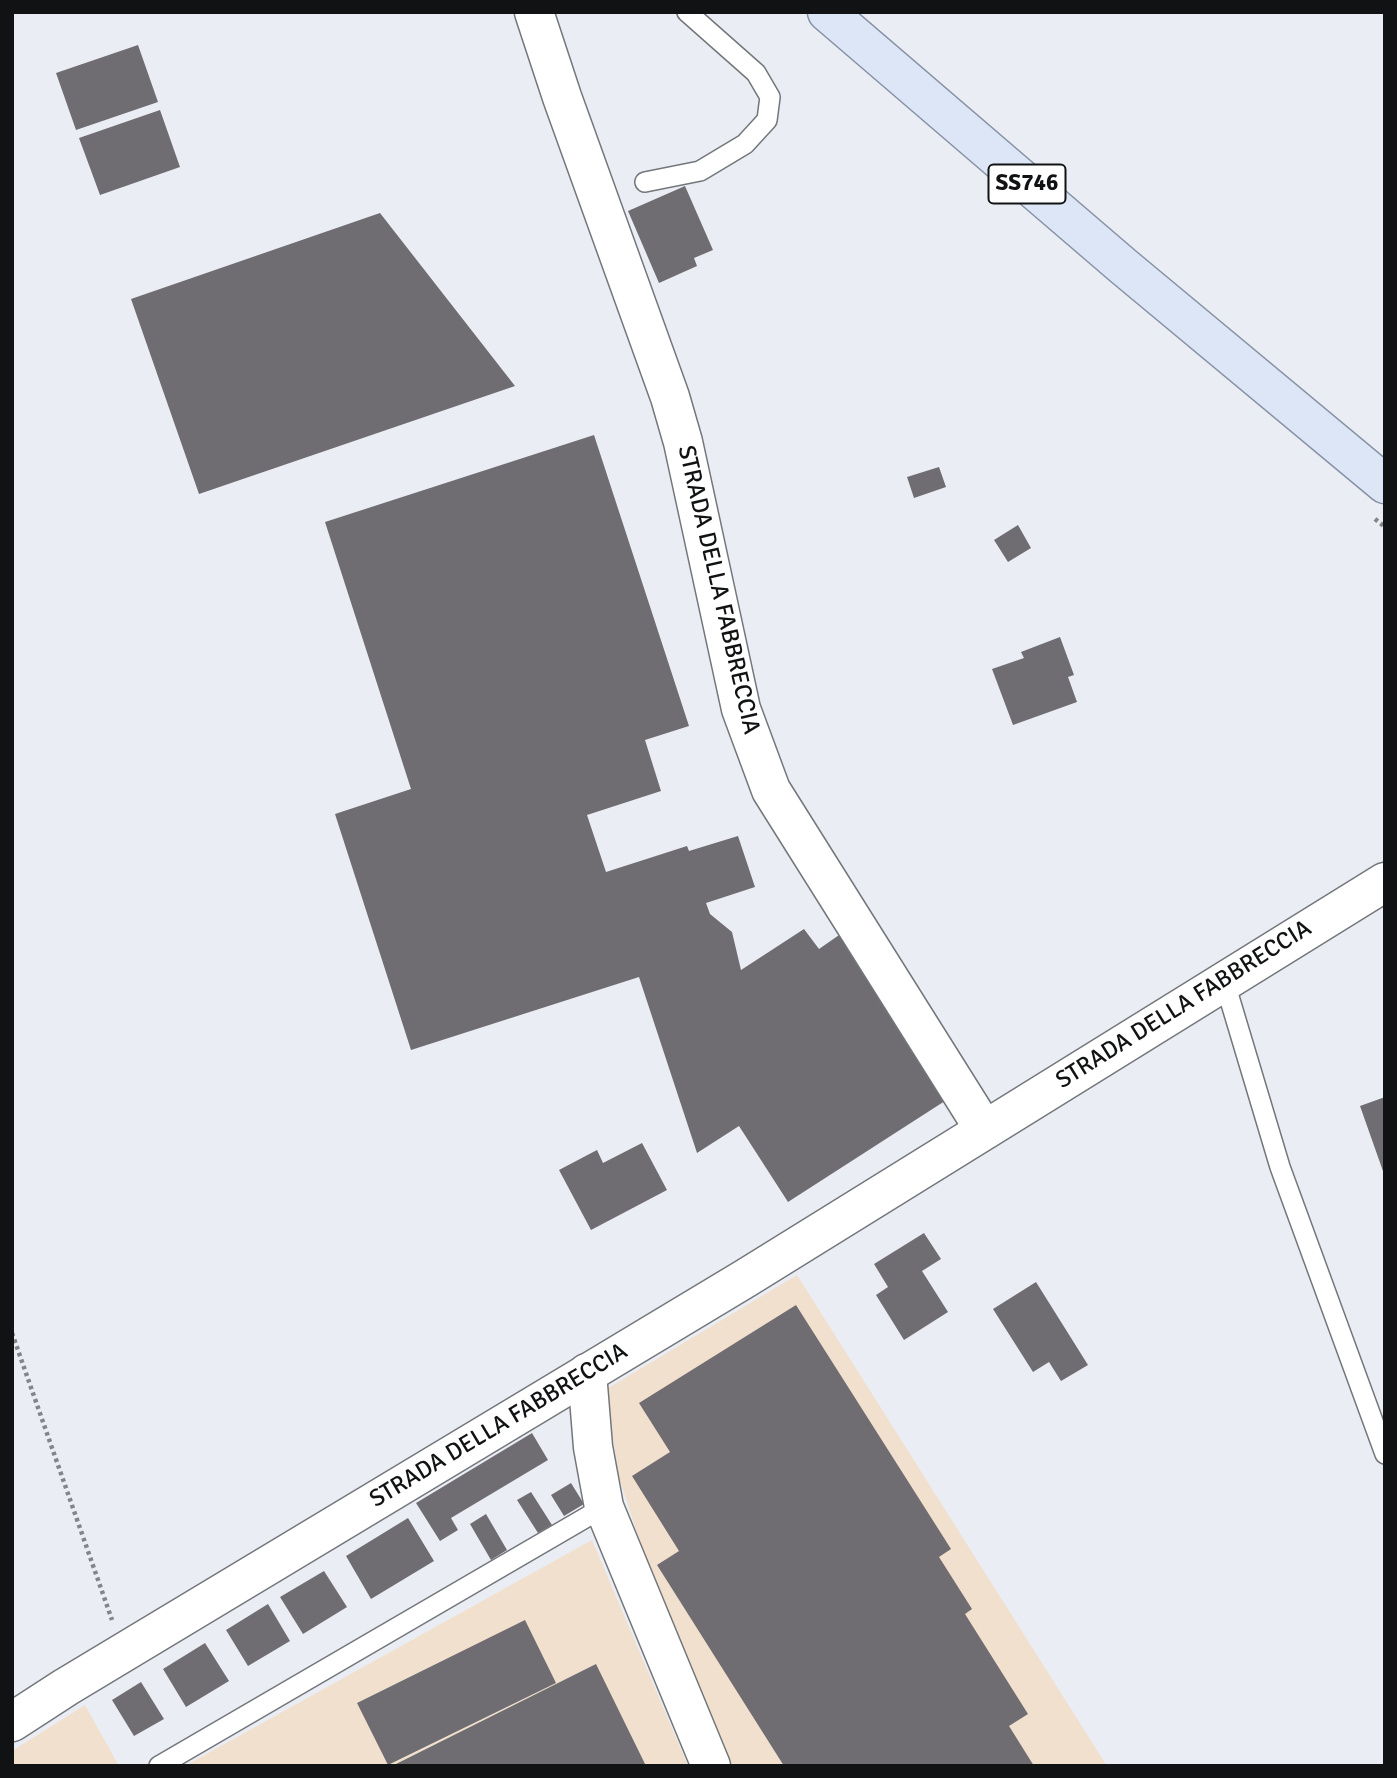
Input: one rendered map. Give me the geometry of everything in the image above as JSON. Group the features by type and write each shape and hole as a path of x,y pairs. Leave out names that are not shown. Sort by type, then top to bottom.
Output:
{"main road":[{"name":"SS746","path":"827,12 1123,266 1385,484"},
{"name":"SS746","path":"1230,353 1385,447"}],"street":[{"name":"STRADA DELLA FABBRECCIA","path":"534,12 670,397 741,709 771,790 984,1129"},
{"name":"STRADA DELLA FABBRECCIA","path":"12,1722 746,1278 1385,882"},
{"path":"587,1373 593,1447 604,1507 711,1766"}],"lane":[{"path":"645,182 700,171 745,144 767,120 770,97 756,73 687,12"},
{"path":"1224,980 1280,1167 1385,1454"},
{"path":"159,1766 604,1507"}],"path":[{"path":"12,1333 123,1653"}],"shaded area":[{"path":"797,1275 1107,1766 728,1766 668,1629 619,1477 605,1390"},
{"path":"592,1540 688,1766 185,1766"},
{"path":"85,1705 119,1766 12,1766 12,1751"}],"building":[{"path":"138,45 158,102 76,130 56,73"},
{"path":"160,110 180,167 100,195 79,138"},
{"path":"685,186 713,250 694,258 697,266 659,283 628,211"},
{"path":"380,213 515,386 199,494 131,299"},
{"path":"594,435 689,726 645,740 661,791 587,815 606,872 687,846 689,851 738,836 755,887 706,903 710,914 732,932 741,970 804,929 819,949 842,933 948,1099 788,1202 739,1126 697,1153 639,977 411,1050 335,814 411,789 325,522"},
{"path":"939,467 946,487 914,498 907,477"},
{"path":"1018,525 1031,548 1008,562 994,540"},
{"path":"1060,637 1074,675 1068,677 1077,702 1013,725 992,669 1024,658 1021,652"},
{"path":"1385,1097 1385,1174 1384,1174 1360,1106"},
{"path":"642,1143 667,1190 591,1230 559,1170 597,1150 603,1163"},
{"path":"924,1233 941,1259 922,1271 948,1312 904,1340 876,1295 888,1287 874,1264"},
{"path":"1036,1282 1088,1365 1061,1381 1049,1362 1033,1372 993,1309"},
{"path":"796,1305 951,1549 939,1557 972,1609 965,1614 1028,1714 1009,1726 1034,1766 784,1766 657,1565 679,1551 632,1476 670,1452 639,1403"},
{"path":"532,1433 548,1460 451,1518 458,1530 440,1541 416,1503"},
{"path":"571,1483 584,1504 564,1516 551,1495"},
{"path":"531,1492 552,1525 538,1533 517,1500"},
{"path":"486,1514 507,1550 491,1560 470,1524"},
{"path":"408,1518 434,1561 371,1599 346,1556"},
{"path":"324,1571 347,1607 303,1634 280,1597"},
{"path":"268,1604 290,1641 248,1666 226,1630"},
{"path":"525,1620 556,1683 388,1765 357,1703"},
{"path":"205,1643 229,1681 186,1707 163,1669"},
{"path":"596,1664 646,1766 392,1766"},
{"path":"141,1682 164,1719 134,1736 112,1700"}]}
